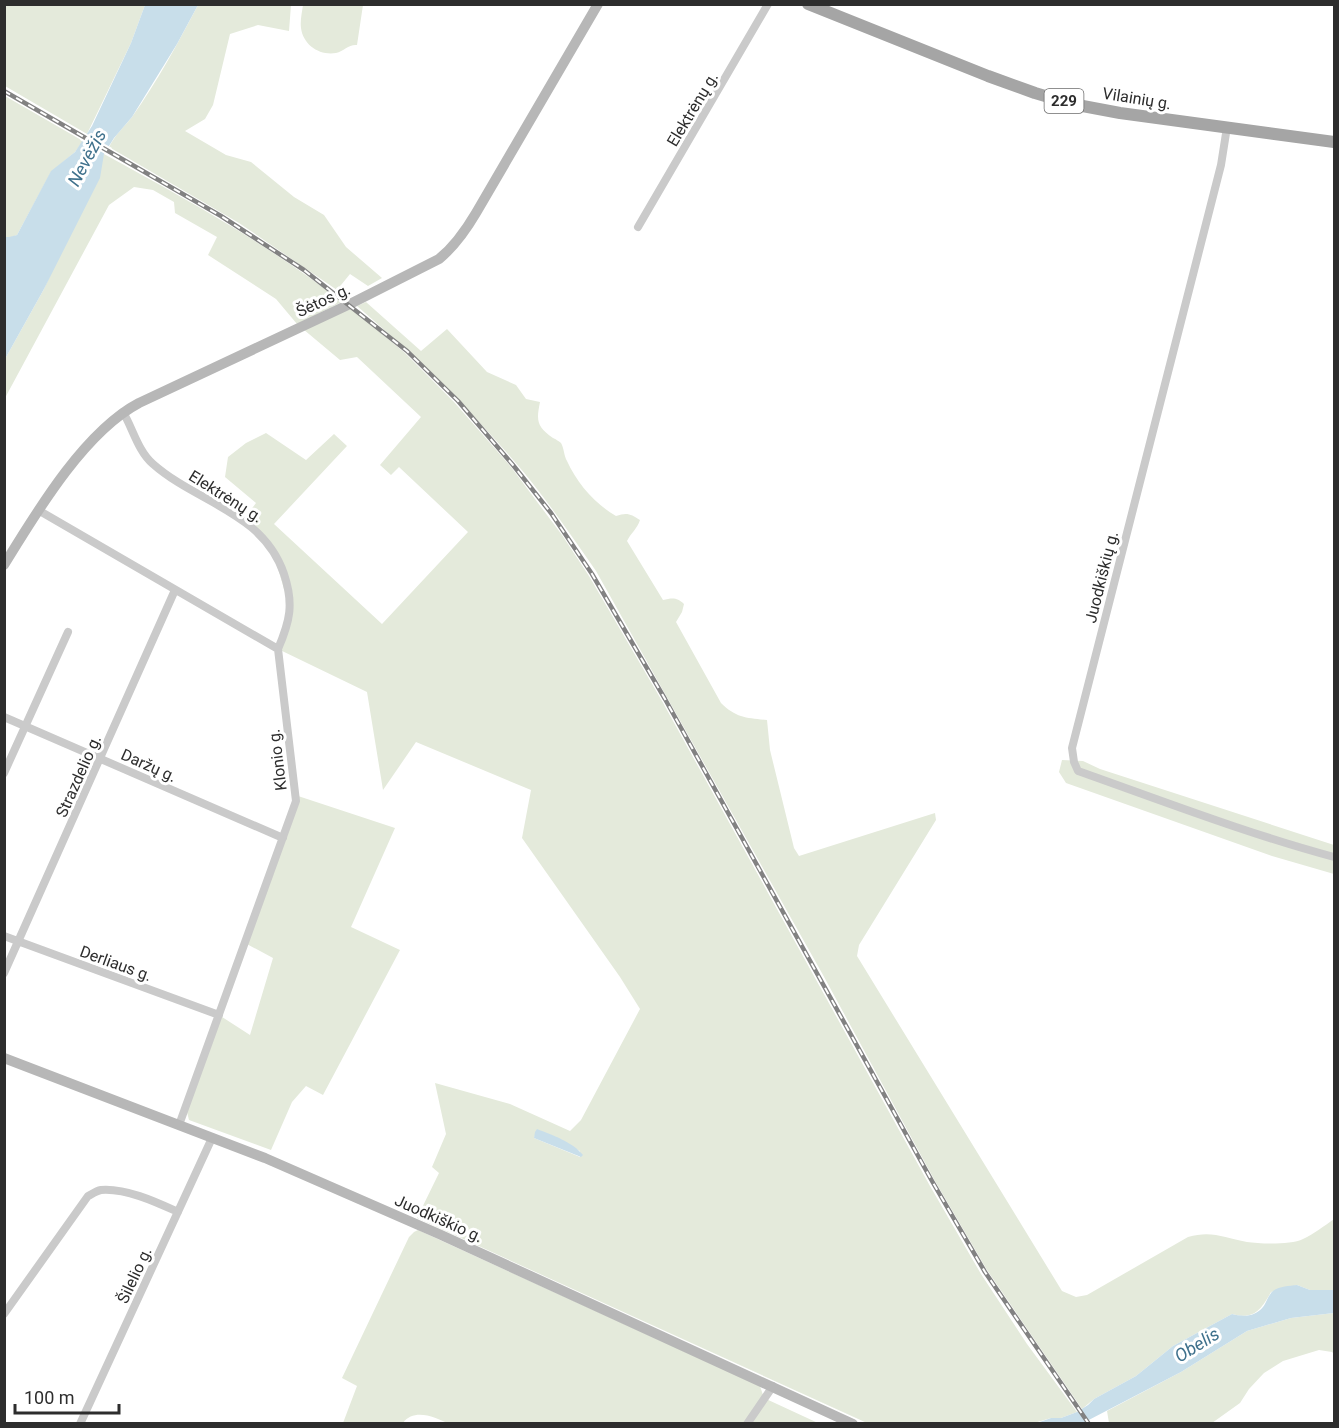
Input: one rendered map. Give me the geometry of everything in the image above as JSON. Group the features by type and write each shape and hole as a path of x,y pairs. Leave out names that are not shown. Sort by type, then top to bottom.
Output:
{"main road":[{"name":"Vilainių g.","path":"808,4 1052,98 1120,113 1335,142"}],"street":[{"name":"Šėtos g.","path":"4,565 38,510 98,435 123,412 350,304 439,259 448,251 477,213 598,4"},
{"name":"Elektrėnų g.","path":"638,227 768,4"},
{"name":"Juodkiškių g.","path":"1227,128 1221,165 1072,748 1074,762 1078,771 1182,808 1335,857"},
{"name":"Elektrėnų g.","path":"123,412 145,455 152,463 252,526 272,548 281,564 290,597 291,613 278,649"},
{"path":"38,510 278,649"},
{"name":"Strazdelio g.","path":"4,973 175,590"},
{"path":"4,773 68,632"},
{"name":"Klonio g.","path":"179,1125 296,801 278,649"},
{"name":"Daržų g.","path":"4,717 283,838"},
{"name":"Derliaus g.","path":"4,936 219,1015"},
{"name":"Juodkiškio g.","path":"4,1058 265,1158 430,1230 853,1424"},
{"name":"Šilelio g.","path":"80,1424 212,1138"},
{"path":"4,1314 88,1196 99,1190 114,1192 145,1198 178,1212"},
{"path":"747,1424 773,1386"}],"green space":[{"path":"5,5 145,5 131,43 87,134 5,86"},
{"path":"198,5 291,5 289,31 258,25 230,34 213,105 205,119 185,131 226,155 251,162 294,197 324,215 346,247 382,278 368,286 350,274 337,290 239,223 109,147 150,90"},
{"path":"303,5 363,5 357,45 336,53 324,53 313,48 302,34"},
{"path":"5,96 83,141 75,152 51,172 17,235 9,238 5,237"},
{"path":"104,154 196,205 256,242 342,302 297,324 276,299 208,255 217,237 175,213 174,202 153,190 134,187 109,205 5,398 5,359 44,289"},
{"path":"366,302 421,351 447,329 487,372 516,385 526,399 540,402 539,423 548,434 561,443 566,459 581,485 616,516 629,514 640,520 627,541 663,600 674,599 684,604 676,622 721,703 737,714 767,720 770,750 794,848 799,856 935,813 936,820 859,945 857,956 1062,1291 1076,1297 1087,1295 1188,1237 1211,1234 1253,1243 1275,1244 1298,1241 1334,1219 1334,1290 1310,1290 1297,1285 1271,1292 1256,1312 1246,1316 1232,1314 1173,1346 1136,1376 1094,1399 1082,1409 987,1270 935,1181 823,975 596,571 536,487 496,440 439,380 357,306"},
{"path":"352,309 405,353 454,402 511,467 562,535 589,576 662,701 981,1274 1027,1344 1077,1412 1061,1418 1051,1418 1034,1423 867,1423 417,1218 439,1173 432,1167 446,1134 435,1083 510,1104 570,1131 581,1120 640,1009 522,838 531,790 416,742 383,790 367,692 278,649 291,613 272,548 244,519 256,503 225,477 228,457 246,443 266,433 306,460 334,434 347,446 274,524 382,624 468,532 399,467 391,475 380,465 421,417 357,357 340,360 303,329 344,310","holes":["537,1130 580,1151 580,1157 534,1138"]},
{"path":"1062,760 1083,761 1100,769 1334,845 1334,874 1272,856 1066,783 1059,772"},
{"path":"295,795 395,828 351,927 400,950 323,1095 306,1086 292,1102 271,1150 189,1120 187,1112 219,1015 250,1035 273,958 245,943"},
{"path":"418,1230 760,1386 764,1398 818,1423 449,1424 419,1415 408,1418 403,1423 343,1423 357,1386 342,1378 409,1237"},
{"path":"1334,1313 1334,1354 1319,1350 1283,1361 1264,1373 1240,1403 1212,1423 1109,1423 1107,1411 1181,1372 1247,1331 1291,1318"}],"water":[{"name":"Nevėžis","path":"145,5 198,5 132,117 104,154 100,178 44,289 5,359 5,237 17,235 51,171 75,152 92,126 131,43"},
{"path":"537,1129 556,1136 583,1155 581,1157 534,1138"},
{"name":"Obelis","path":"1297,1285 1310,1290 1334,1290 1334,1313 1291,1318 1247,1331 1181,1372 1083,1423 1034,1424 1077,1412 1094,1399 1136,1376 1173,1346 1232,1314 1245,1316 1256,1313 1263,1307 1273,1291"}],"pier":[{"path":"85,133 112,148 107,155 80,140"}],"railway":[{"path":"4,91 221,216 304,270 407,351 458,401 513,465 551,513 592,574 665,699 932,1181 985,1272 1089,1424"}]}
